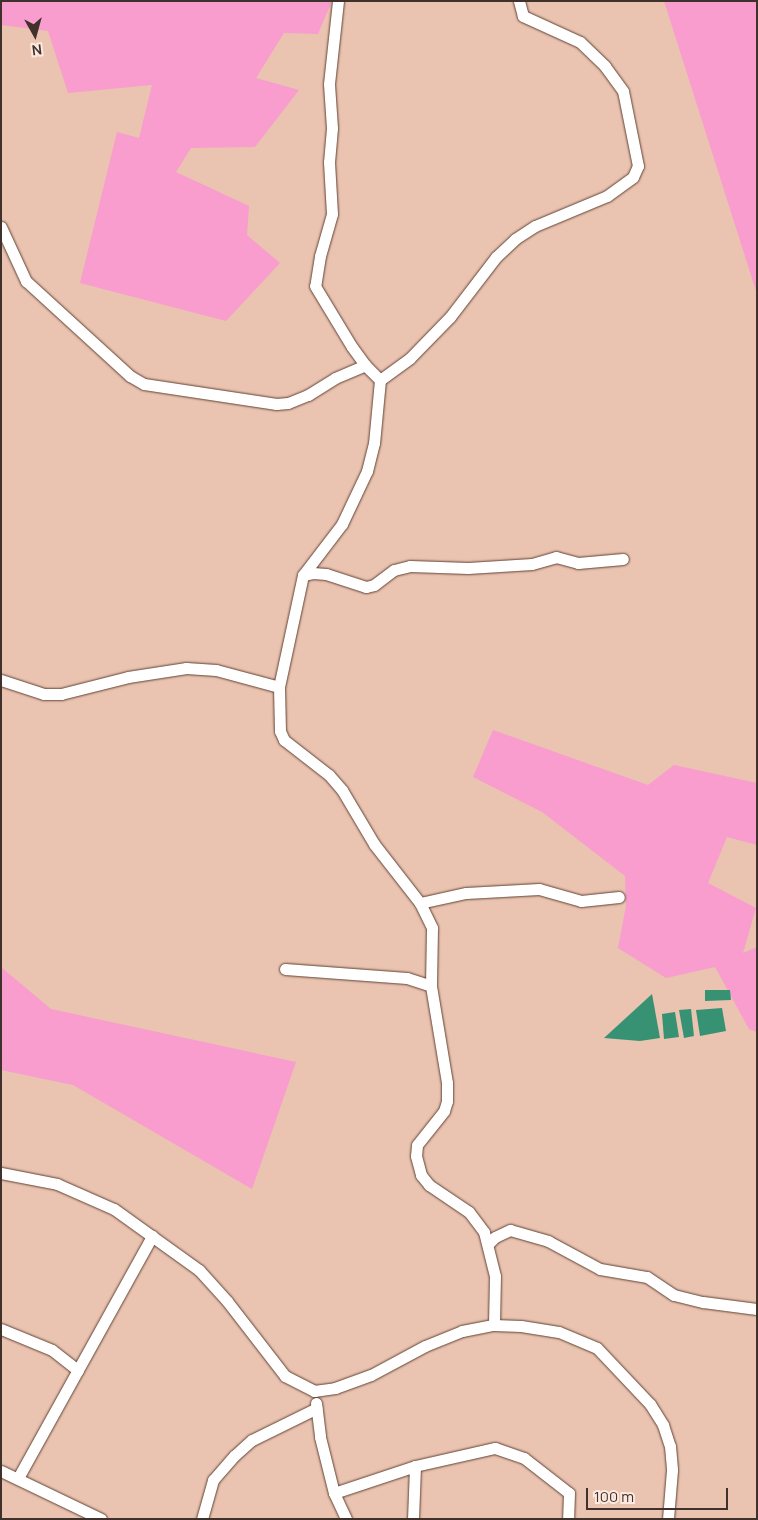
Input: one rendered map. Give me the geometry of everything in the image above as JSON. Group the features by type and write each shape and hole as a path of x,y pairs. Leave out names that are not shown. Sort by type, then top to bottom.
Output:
{"street":[{"path":"338,1 329,84 332,128 328,162 332,214 320,256 315,286 365,365 380,380"},
{"path":"494,1325 495,1276 484,1232 469,1212 429,1185 421,1175 416,1156 418,1145 444,1111 447,1101 447,1083 431,986 433,934 420,903 374,844 342,790 329,775 284,740 280,731 278,687 303,575 342,524 367,471 374,443 380,380 410,358 450,317 496,257 515,239 534,226 607,196 633,177 638,166 623,91 605,66 580,42 523,16 519,1"},
{"path":"1,227 26,281 130,376 144,384 216,396 282,404 297,400 335,378 365,365"},
{"path":"303,575 326,574 366,587 374,585 394,570 410,566 468,568 504,566 532,564 556,557 578,563 623,559"},
{"path":"1,680 44,694 61,694 128,677 186,668 216,670 278,687"},
{"path":"420,903 466,893 539,889 581,900 619,897"},
{"path":"285,969 407,978 431,986"},
{"path":"1,1172 57,1184 114,1209 199,1270 227,1300 286,1376 314,1391 335,1388 371,1375 425,1346 462,1332 494,1325 521,1326 559,1332 597,1348 650,1404 663,1425 670,1446 672,1470 668,1519"},
{"path":"488,1244 495,1237 510,1230 548,1241 600,1269 647,1277 674,1295 703,1302 757,1309"},
{"path":"18,1478 152,1236"},
{"path":"1,1329 52,1350 78,1370"},
{"path":"314,1391 320,1437 334,1493 346,1519"},
{"path":"202,1519 213,1480 234,1456 252,1440 316,1408"},
{"path":"334,1493 415,1466 494,1448 524,1458 569,1493 568,1519"},
{"path":"413,1519 415,1466"},
{"path":"1,1470 101,1519"}],"shaded area":[{"path":"1,1 332,1 318,34 284,33 256,78 299,90 255,147 191,148 176,172 249,206 247,235 280,263 226,321 80,283 117,132 139,138 152,85 68,93 48,31 1,25"},
{"path":"664,1 757,1 757,291 756,291"},
{"path":"493,730 648,785 674,765 757,783 757,845 727,837 708,883 756,908 743,953 757,947 757,1032 749,1029 715,967 666,978 618,948 626,906 625,876 542,812 473,777"},
{"path":"1,967 51,1009 296,1062 252,1189 73,1085 1,1070"},
{"path":"705,990 730,990 731,1000 705,1001"},
{"path":"652,994 660,1038 640,1041 604,1038"},
{"path":"722,1008 726,1031 700,1036 696,1010"},
{"path":"691,1009 694,1036 684,1038 679,1010"},
{"path":"675,1012 679,1037 664,1039 662,1014"}]}
